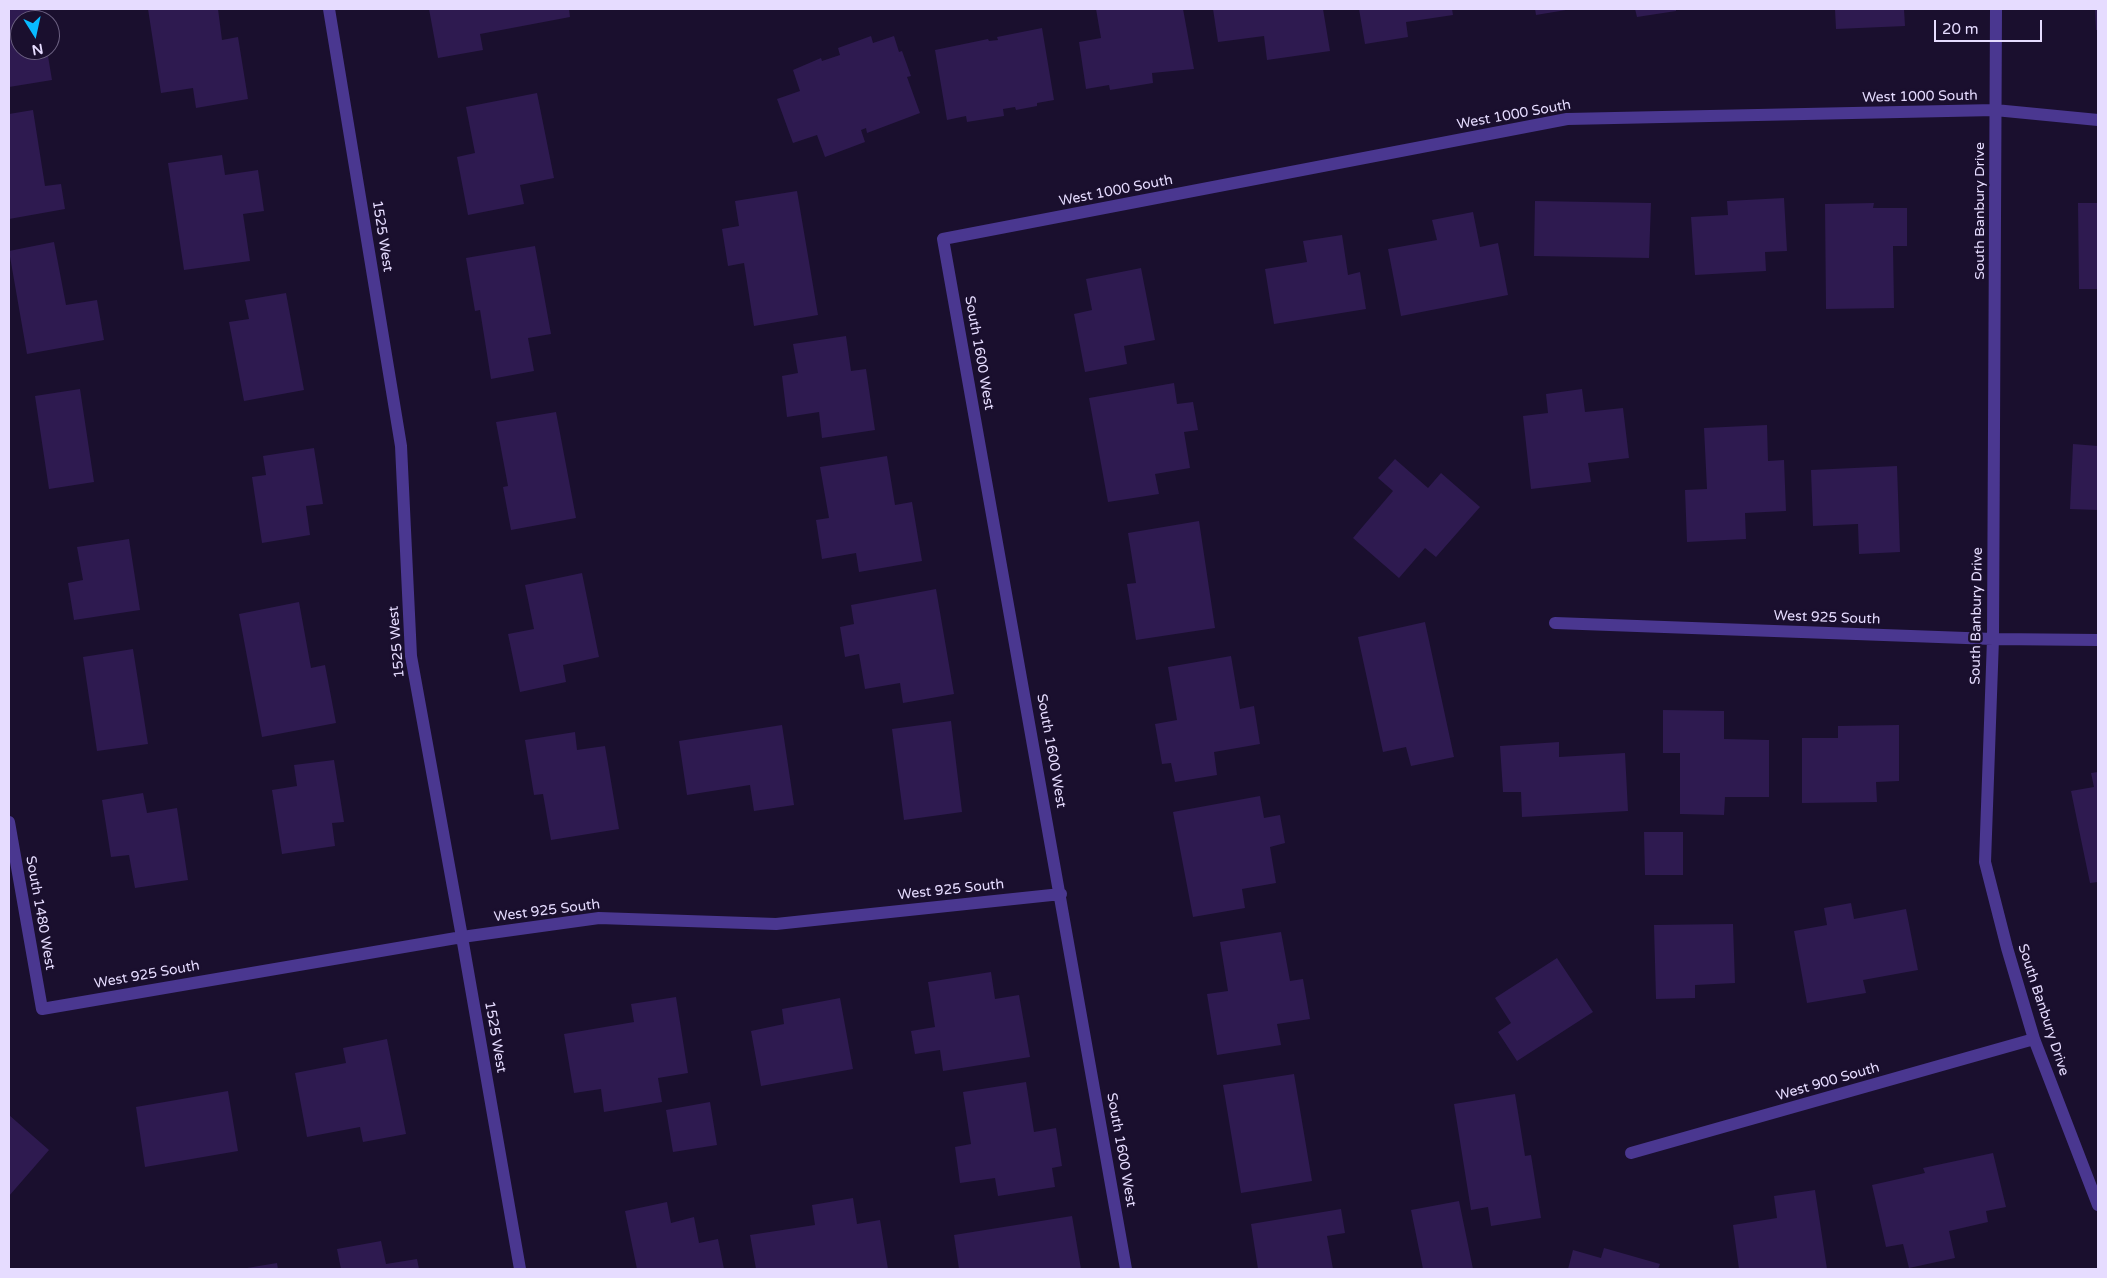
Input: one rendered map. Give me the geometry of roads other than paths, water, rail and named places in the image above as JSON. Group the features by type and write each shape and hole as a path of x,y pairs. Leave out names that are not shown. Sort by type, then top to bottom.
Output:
{"street":[{"name":"1525 West","path":"329,9 401,446 410,656 462,937 520,1269"},
{"name":"South Banbury Drive","path":"1996,9 1993,639 1985,862 2007,948 2034,1039 2098,1205"},
{"name":"West 1000 South","path":"943,239 1567,119 1996,110 2098,120"},
{"name":"South 1600 West","path":"943,239 1061,894 1126,1269"},
{"name":"West 925 South","path":"1555,623 1993,639 2098,640"},
{"name":"South 1480 West","path":"9,822 42,1008"},
{"name":"West 925 South","path":"42,1008 462,937 599,918 776,924 1061,894"},
{"name":"West 900 South","path":"1631,1153 2034,1039"}]}
